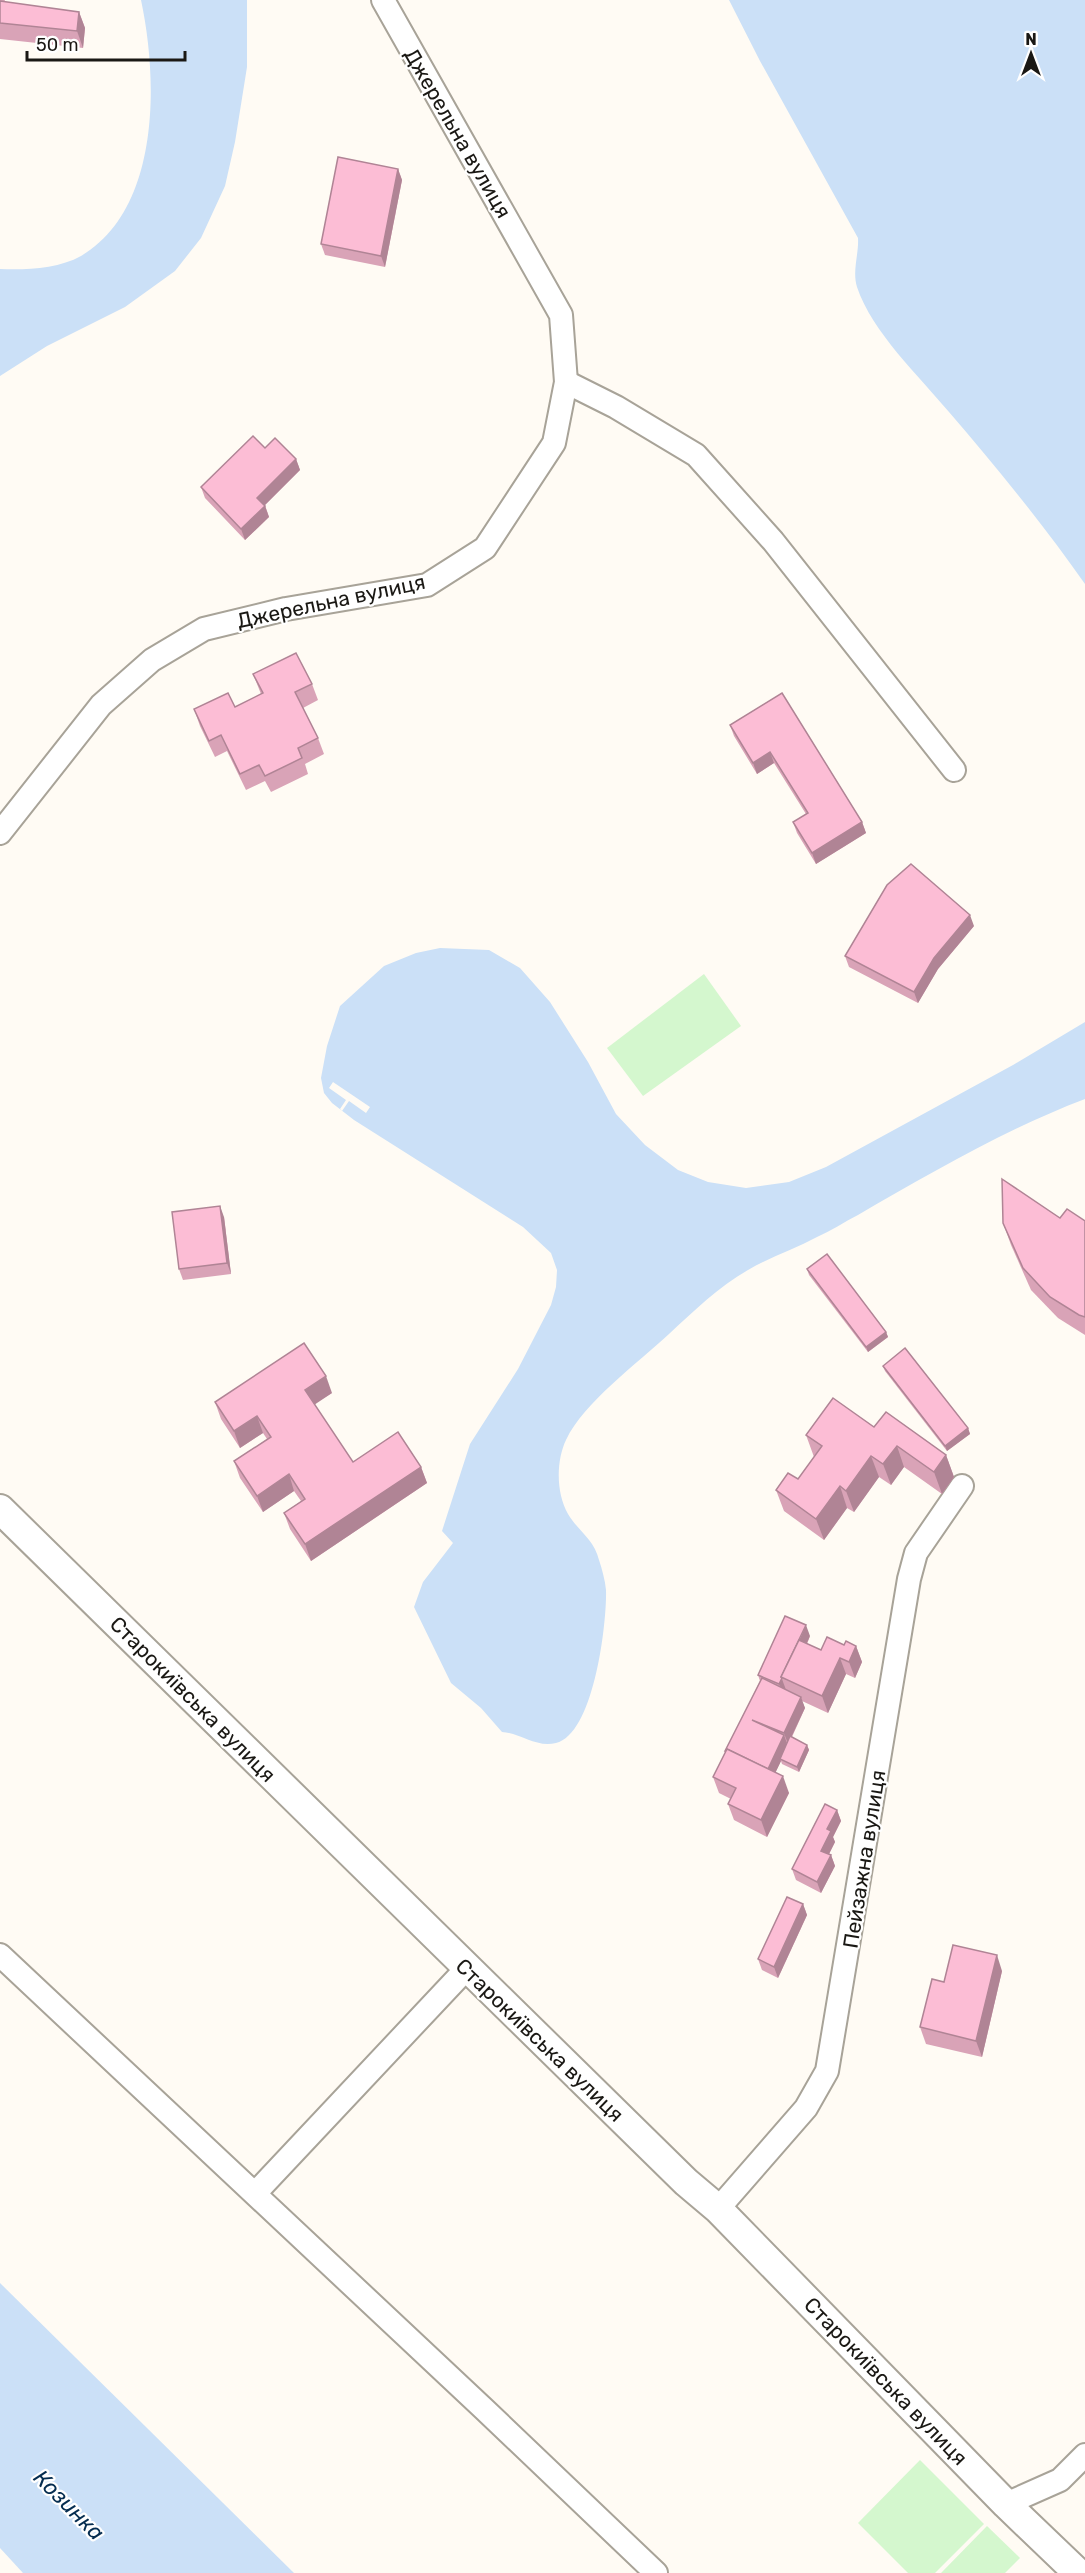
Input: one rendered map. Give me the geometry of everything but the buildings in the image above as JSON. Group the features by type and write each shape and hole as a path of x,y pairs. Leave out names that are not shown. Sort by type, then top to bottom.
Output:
{"street":[{"name":"Джерельна вулиця","path":"0,833 100,705 161,654 204,629 286,609 427,585 486,548 554,443 566,382 561,315 383,0"},
{"path":"566,382 616,407 696,455 773,541 954,770"},
{"name":"Пейзажна вулиця","path":"718,2209 806,2108 827,2071 909,1579 916,1553 962,1486"},
{"name":"Старокиївська вулиця","path":"0,1509 686,2182 718,2209 1006,2504 1078,2573"},
{"path":"0,1955 656,2573"},
{"path":"261,2186 467,1968"},
{"path":"1006,2504 1060,2480 1085,2455"}],"green space":[{"path":"704,974 741,1026 643,1096 607,1048"},
{"path":"920,2460 984,2524 935,2573 908,2573 858,2523"},
{"path":"987,2526 1020,2558 1005,2573 941,2573"}],"water":[{"path":"141,0 247,0 247,67 235,142 225,186 201,238 175,271 125,307 47,346 0,376 0,269 52,266 81,256 107,235 127,207 140,175 151,103 147,32"},
{"path":"729,0 1085,0 1085,584 1019,496 897,353 873,320 857,287 855,269 858,238 760,61"},
{"path":"440,948 489,950 520,968 550,1002 588,1062 616,1114 645,1145 678,1170 708,1182 746,1188 789,1182 826,1167 1013,1065 1085,1022 1085,1099 998,1138 827,1232 748,1270 707,1300 585,1411 563,1448 560,1457 559,1487 568,1514 597,1553 606,1590 604,1627 596,1676 580,1720 569,1735 556,1743 549,1744 502,1732 481,1708 451,1683 414,1607 423,1582 453,1543 442,1531 470,1444 518,1369 551,1305 556,1287 557,1270 551,1253 523,1227 354,1120 332,1103 324,1093 321,1078 327,1046 340,1006 384,966 416,953"},
{"name":"Козинка","path":"0,2283 294,2573 23,2573 0,2548"}],"pier":[{"path":"333,1082 370,1107 366,1113 349,1101 342,1111 340,1109 346,1100 329,1088"}]}
